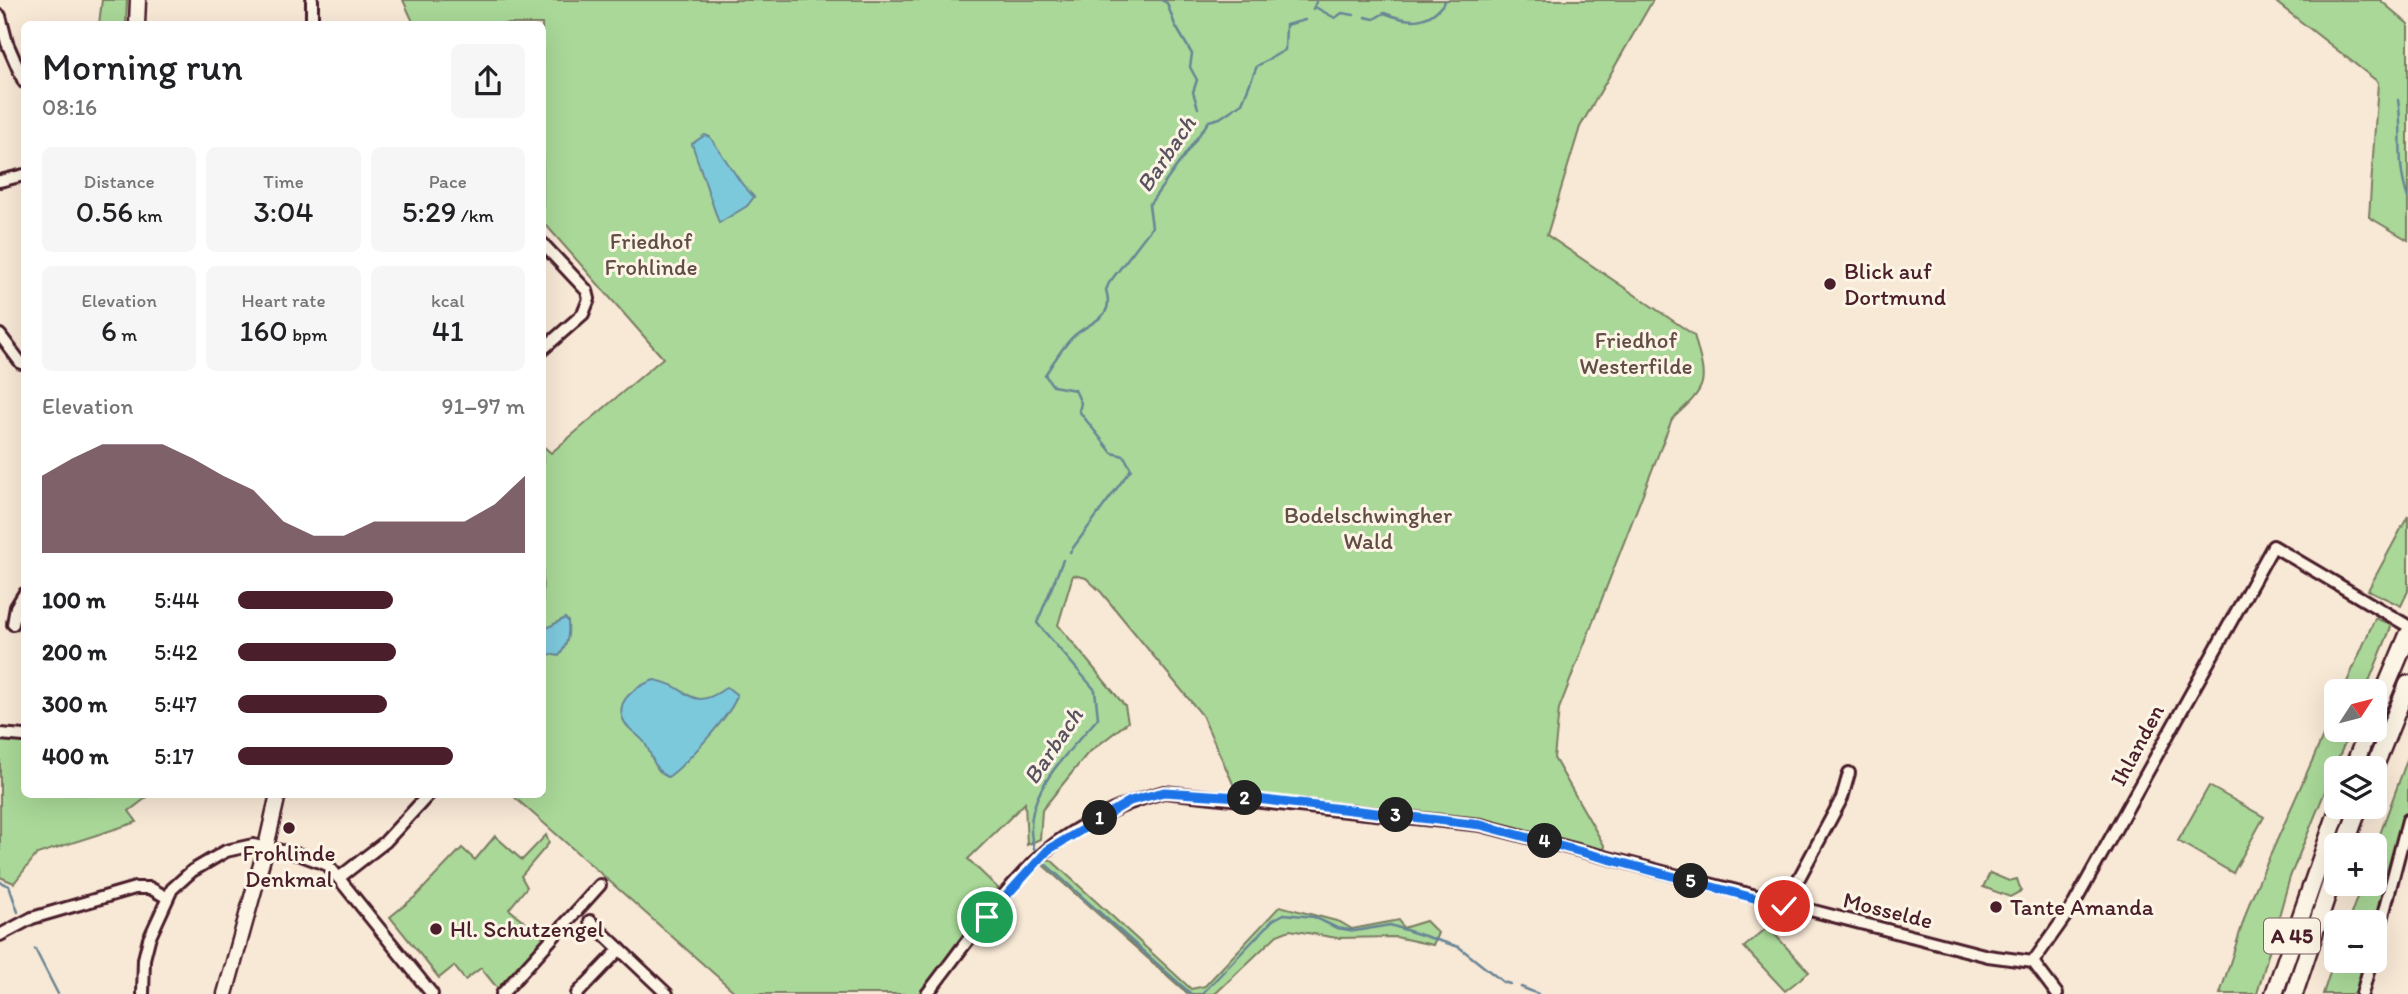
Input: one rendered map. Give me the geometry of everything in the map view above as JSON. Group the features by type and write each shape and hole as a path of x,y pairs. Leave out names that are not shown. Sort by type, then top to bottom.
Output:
{"highway":[{"path":"2387,685 2408,635"},
{"path":"2379,756 2408,684"},
{"name":"A 45","path":"2274,994 2335,819"},
{"name":"A 45","path":"2294,994 2327,896"}],"main road":[{"path":"137,21 138,0"},
{"path":"225,994 277,798"}],"street":[{"path":"312,0 312,21"},
{"path":"0,16 6,43 21,76"},
{"path":"0,181 21,176"},
{"path":"546,247 587,291 589,299 583,314 546,346"},
{"path":"0,335 21,363"},
{"name":"Ihlanden","path":"2033,962 2074,904 2273,546 2408,626"},
{"path":"13,624 16,607 21,599"},
{"path":"0,734 21,736"},
{"path":"1784,906 1842,798 1849,773"},
{"name":"Mosselde","path":"927,994 1004,895 1048,850 1130,801 1164,792 1239,797 1481,825 1784,906 1988,956 2033,962"},
{"path":"340,877 385,842 425,798"},
{"path":"2384,910 2408,820"},
{"path":"143,994 144,959 166,897 181,880 226,851 241,846 266,847 328,865 432,994"},
{"path":"502,994 600,885"},
{"path":"0,935 32,918 135,888 150,888 166,897"},
{"path":"590,921 667,994"},
{"path":"583,992 620,949"},
{"path":"2033,962 2057,994"},
{"path":"2362,994 2368,973"}],"green space":[{"path":"102,0 127,0 126,21 99,21"},
{"path":"403,0 1653,0 1580,127 1547,235 1694,335 1703,374 1699,390 1672,419 1559,709 1554,758 1605,847 1601,852 1513,828 1390,810 1239,797 1202,715 1101,592 1086,578 1073,575 1058,625 1125,706 1128,722 1087,754 1042,810 1040,839 1027,845 1025,803 968,859 1005,895 927,994 737,994 515,798 546,798 546,449 551,453 663,358 546,225 546,21 413,21"},
{"path":"2279,0 2380,0 2408,24 2408,240 2369,217 2378,82 2277,3"},
{"path":"2408,516 2408,591 2401,606 2368,590"},
{"path":"2375,618 2392,625 2370,679 2348,679"},
{"path":"2324,734 2324,742 2345,742 2339,756 2324,756 2324,794 2290,877 2257,994 2220,994 2250,901"},
{"path":"0,738 21,742 21,798 146,798 129,811 137,822 37,854 14,883 0,877"},
{"path":"2408,757 2408,809 2387,882 2387,833 2380,833"},
{"path":"2209,786 2264,817 2233,873 2178,841"},
{"path":"546,835 549,843 521,876 527,887 509,909 549,942 502,994 481,968 465,980 454,966 439,978 390,917 416,896 462,848 475,860 495,836 522,860"},
{"path":"1036,859 1051,860 1191,989 1205,986 1280,906 1340,922 1352,929 1399,920 1403,928 1426,921 1438,933 1433,945 1396,937 1337,938 1290,930 1277,935 1215,994 1188,994"},
{"path":"1990,873 2009,881 2017,879 2021,891 2010,897 1983,887"},
{"path":"2358,896 2383,896 2379,910 2352,910"},
{"path":"1768,927 1809,972 1785,991 1744,947"},
{"path":"2330,973 2362,973 2357,994 2323,994"}],"water":[{"path":"705,135 710,137 754,197 747,206 719,223 692,144"},
{"path":"565,618 568,621 566,643 559,656 546,654 546,628"},
{"path":"654,680 666,683 697,699 715,695 727,687 737,695 727,714 707,739 668,777 659,771 644,742 627,726 622,715 624,701 628,696 640,686"}],"waterway":[{"path":"1161,0 1167,3 1175,25 1192,54 1190,67 1197,80 1193,92 1198,108"},
{"name":"Barbach","path":"1313,9 1317,0"},
{"path":"1365,17 1374,19 1384,13 1402,19 1418,20 1433,14 1446,0"},
{"path":"1315,7 1335,18 1342,13 1354,15"},
{"name":"Barbach","path":"1070,552 1131,469 1124,456 1112,453 1079,411 1081,403 1075,390 1053,386 1045,375 1071,339 1105,313 1109,283 1152,227 1149,205 1209,121 1220,118 1242,103 1257,66 1285,50 1286,25 1305,20"},
{"path":"2398,100 2402,172 2408,198"},
{"name":"Barbach","path":"1035,851 1031,832 1032,813 1038,795 1059,762 1098,718 1095,690 1037,623 1063,560"},
{"path":"1043,862 1191,994"},
{"path":"0,882 9,886 18,912"},
{"path":"1202,994 1273,920 1284,914 1314,917 1337,928 1355,931 1390,925 1459,947 1503,982 1510,984"},
{"path":"35,949 58,994"},
{"path":"1521,987 1538,994"}],"place":[{"name":"Blick auf Dortmund","path":"1830,284"},
{"name":"Frohlinde Denkmal","path":"289,828"},
{"name":"Tante Amanda","path":"1996,907"},
{"name":"Hl. Schutzengel","path":"436,929"}],"route":[{"path":"987,917 1036,859 1063,839 1130,801 1164,792 1239,797 1481,825 1784,906"}],"park label":[{"name":"Friedhof Frohlinde","path":"651,254"},
{"name":"Friedhof Westerfilde","path":"1636,353"},
{"name":"Bodelschwingher Wald","path":"1368,528"}]}
